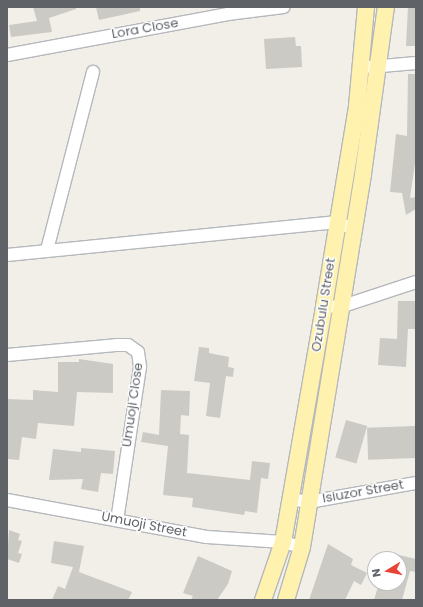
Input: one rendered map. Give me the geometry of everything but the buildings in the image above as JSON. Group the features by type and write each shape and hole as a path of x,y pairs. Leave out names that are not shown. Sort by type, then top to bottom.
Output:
{"main road":[{"name":"Ozubulu Street","path":"263,600 283,542 324,306 361,67 366,7"},
{"name":"Ozubulu Street","path":"286,600 302,547 340,307 354,229 386,7"}],"street":[{"name":"Lora Close","path":"7,54 228,14 284,7"},
{"path":"361,67 378,68 416,63"},
{"path":"47,250 93,72"},
{"path":"7,255 337,222 354,229"},
{"path":"324,306 340,307 416,282"},
{"name":"Umuoji Close","path":"7,355 116,344 128,345 138,352 140,367 117,520"},
{"name":"Isiuzor Street","path":"290,500 309,502 416,483"},
{"name":"Umuoji Street","path":"7,500 207,537 283,542 302,547"}]}
